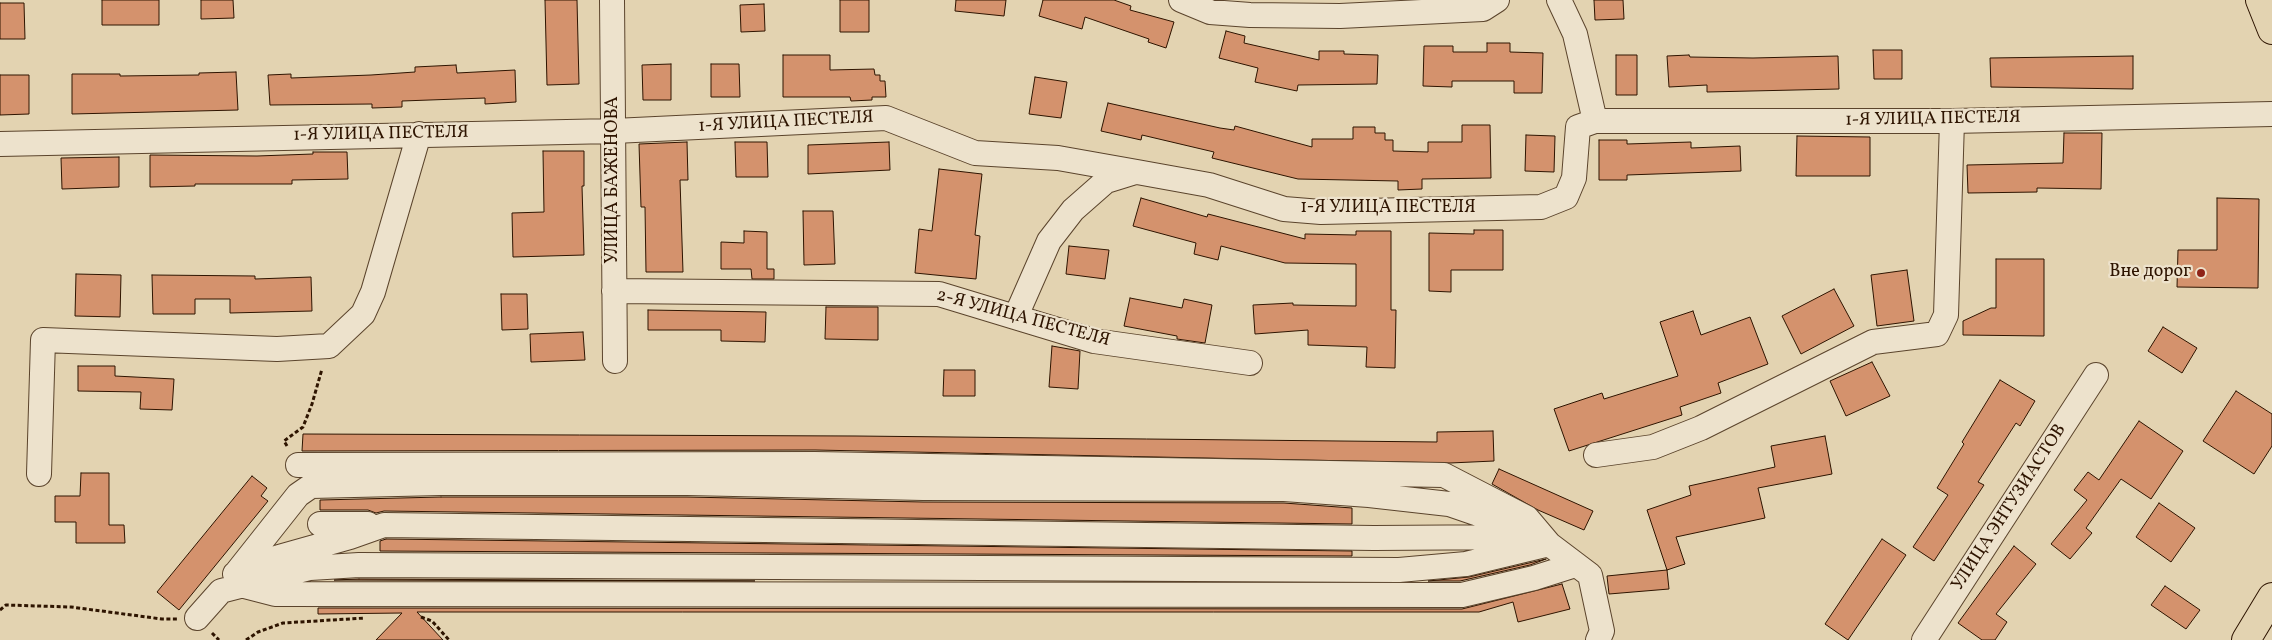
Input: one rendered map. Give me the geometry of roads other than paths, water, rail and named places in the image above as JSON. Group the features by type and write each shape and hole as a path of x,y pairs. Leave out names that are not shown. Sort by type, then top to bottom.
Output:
{"main road":[{"path":"2260,0 2272,30"},
{"path":"2246,640 2269,606"}],"street":[{"name":"УЛИЦА БАЖЕНОВА","path":"612,0 615,361"},
{"path":"1181,0 1210,12 1250,15 1340,16 1483,9 1496,0"},
{"path":"1559,0 1575,34 1595,121"},
{"name":"1-Я УЛИЦА ПЕСТЕЛЯ","path":"0,144 614,131 886,118 975,153 1058,158 1208,185 1284,209 1321,212 1541,207 1566,197 1574,178 1578,127 1595,121 1952,121 2272,114"},
{"path":"1596,455 1653,447 1701,428 1873,342 1937,334 1946,315 1952,121"},
{"path":"39,474 42,340 276,349 329,346 363,314 373,292 419,134"},
{"path":"1016,316 1049,241 1073,210 1106,181 1137,172"},
{"name":"2-Я УЛИЦА ПЕСТЕЛЯ","path":"614,291 939,294 1094,341 1250,363"},
{"name":"УЛИЦА ЭНТУЗИАСТОВ","path":"1924,640 2096,375"},
{"path":"298,465 815,464 1444,475 1527,518 1549,544 1590,575 1600,635"},
{"path":"197,618 233,583 298,495 312,486 441,483 677,483 933,488 1284,489 1370,494 1448,504 1481,515 1521,537"},
{"path":"320,524 1374,538 1521,537 1549,544"},
{"path":"233,583 279,557 350,538 384,525"},
{"path":"233,583 310,568 359,565 1399,570 1466,564 1549,544"},
{"path":"233,583 275,594 1462,595 1534,578 1575,565"}],"place":[{"name":"Вне дорог","path":"2201,273"}]}
